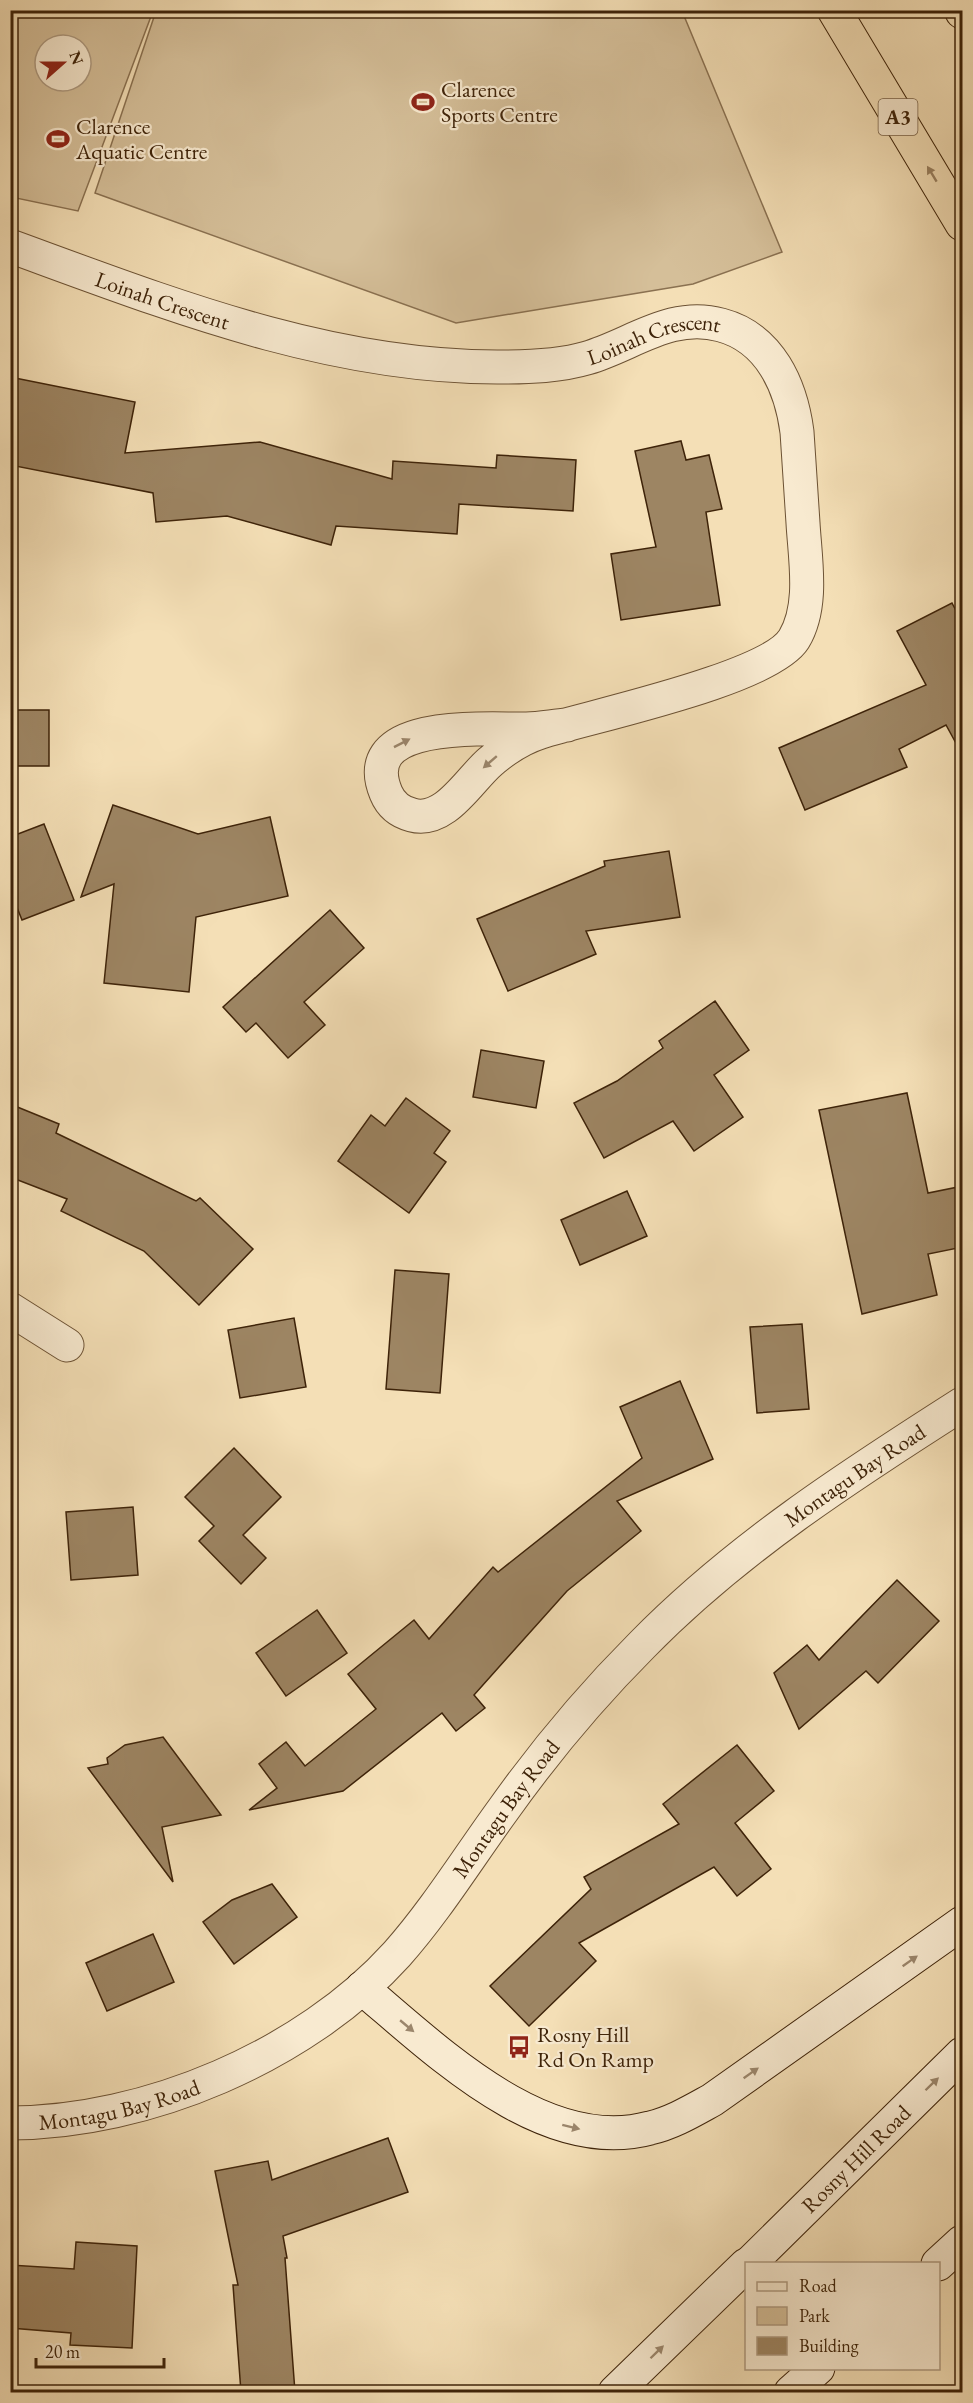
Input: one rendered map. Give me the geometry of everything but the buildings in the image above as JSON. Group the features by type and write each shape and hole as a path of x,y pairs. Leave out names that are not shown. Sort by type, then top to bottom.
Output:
{"highway":[{"name":"A3","path":"834,10 963,224"}],"street":[{"name":"Loinah Crescent","path":"10,246 260,332 381,359 452,367 548,365 586,358 624,345 675,323 696,321 722,325 742,335 760,348 775,363 787,384 796,424 806,587 802,621 794,639 783,651 765,662 728,676 633,707 567,725 539,732 507,748 443,809 430,815 417,817 406,814 389,801 381,778 385,756 392,747 415,736 462,729 530,729 567,725"},
{"path":"10,1309 67,1345"},
{"name":"Montagu Bay Road","path":"10,2123 37,2123 89,2116 155,2101 215,2080 262,2057 318,2021 362,1988 394,1957 421,1926 553,1743 592,1697 644,1642 719,1573 771,1532 818,1498 963,1404"},
{"path":"362,1988 441,2055 485,2086 526,2110 556,2124 584,2130 618,2132 649,2129 682,2116 712,2100 963,1923"},
{"name":"Rosny Hill Road","path":"750,2262 963,2054"},
{"path":"940,2262 963,2242"},
{"name":"Rosny Hill Road","path":"615,2392 745,2267"},
{"path":"791,2392 816,2370"}],"green space":[{"name":"Clarence Aquatic Centre","path":"11,10 153,11 78,211 11,197"},
{"name":"Clarence Sports Centre","path":"156,11 682,11 782,252 693,284 456,323 95,193"}],"place":[{"name":"Clarence Sports Centre","path":"423,102"},
{"name":"Clarence Aquatic Centre","path":"58,139"},
{"name":"Rosny Hill Rd On Ramp","path":"519,2047"}]}
